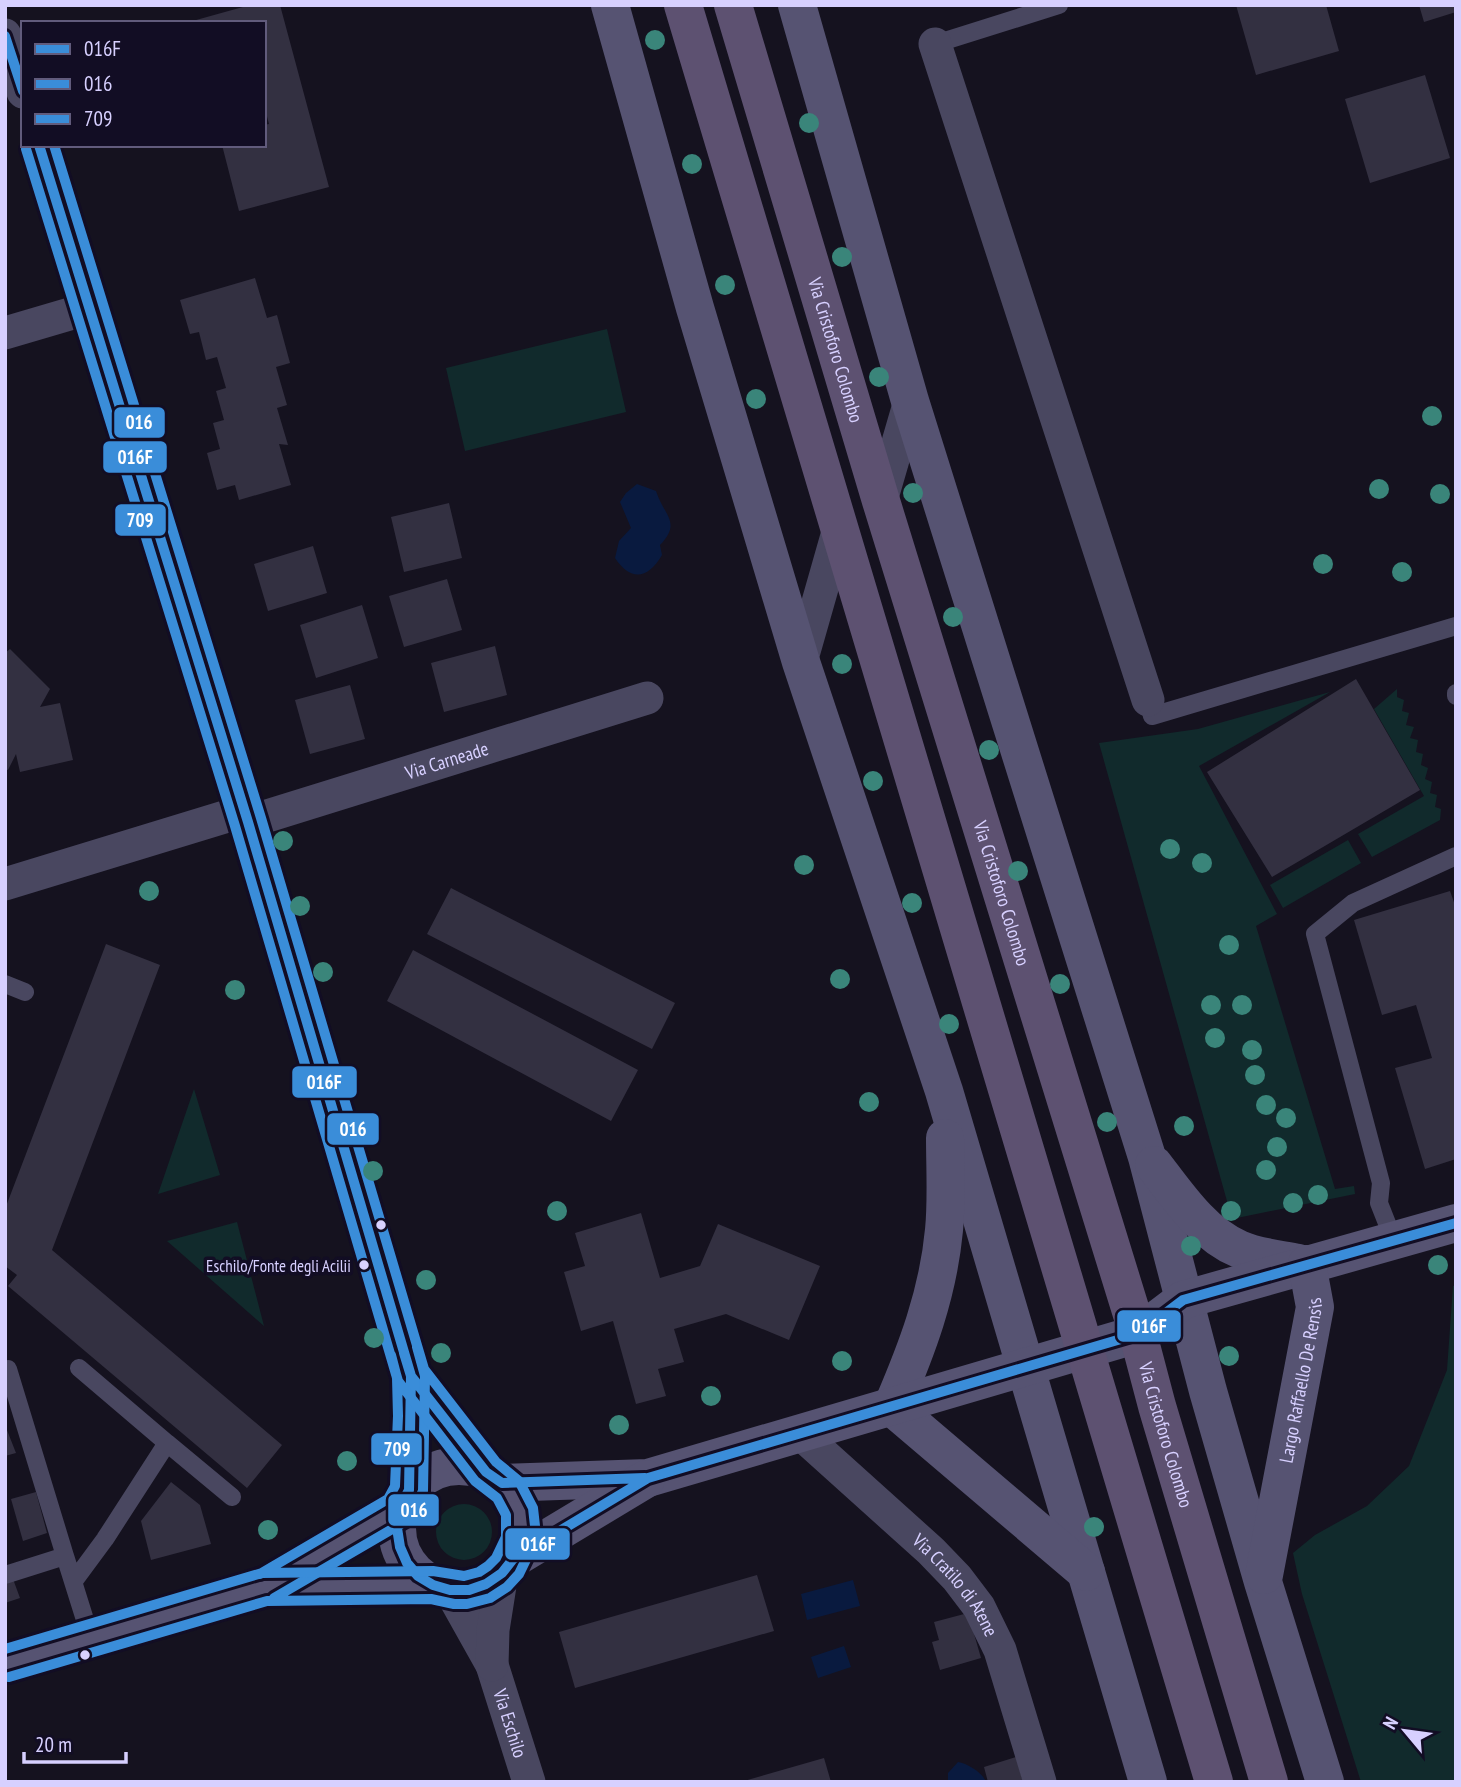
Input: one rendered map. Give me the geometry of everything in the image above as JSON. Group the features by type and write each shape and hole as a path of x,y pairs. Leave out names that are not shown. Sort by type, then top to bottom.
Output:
{"main road":[{"path":"683,5 1214,1782"},
{"name":"Via Cristoforo Colombo","path":"733,5 881,500 1138,1334 1269,1782"}],"street":[{"path":"610,5 695,308 801,662 944,1091 1148,1782"},
{"path":"797,5 910,401 1147,1157 1183,1300 1263,1582 1325,1782"},
{"path":"5,36 21,86"},
{"path":"935,44 1148,699"},
{"path":"40,147 246,816 411,1376 404,1499 397,1528 400,1547 407,1563 418,1576 442,1587 492,1665"},
{"path":"5,333 90,308"},
{"path":"881,500 910,401"},
{"path":"801,662 840,525"},
{"name":"Via Carneade","path":"5,884 647,698"},
{"path":"892,1407 924,1329 937,1280 944,1227 944,1091"},
{"path":"1147,1157 1190,1210 1236,1248 1264,1257 1307,1264 1456,1223"},
{"name":"Largo Raffaello De Rensis","path":"1183,1300 1307,1264 1315,1307 1263,1582"},
{"path":"265,1587 442,1587 469,1590 478,1587 648,1478 1138,1334 1183,1300"},
{"path":"411,1376 514,1498 520,1516 519,1546 507,1566 493,1630 492,1665"},
{"path":"892,1407 1086,1572"},
{"name":"Via Cratilo di Atene","path":"802,1434 938,1558 979,1607 1000,1650 1040,1782"},
{"path":"5,1664 265,1587 404,1499 425,1476 445,1467 466,1466 494,1477 648,1478"},
{"name":"Via Eschilo","path":"492,1665 529,1782"}],"lane":[{"path":"935,44 1059,5"},
{"path":"1148,699 1152,716 1456,626"},
{"path":"1394,1241 1379,1203 1381,1183 1315,934 1353,903 1456,856"},
{"path":"5,984 25,992"},
{"path":"79,1368 232,1497"},
{"path":"8,1369 91,1639"},
{"path":"74,1581 105,1539 167,1443"},
{"path":"7,1569 65,1556"}],"green space":[{"path":"607,329 626,412 465,451 446,368"},
{"path":"1397,689 1397,697 1404,700 1402,711 1409,713 1406,725 1414,727 1410,738 1418,740 1416,752 1423,754 1421,765 1428,768 1425,779 1432,782 1430,793 1437,795 1435,807 1441,809 1440,820 1372,857 1358,834 1424,796 1374,709"},
{"path":"1330,692 1199,766 1277,914 1256,926 1335,1189 1354,1186 1355,1194 1232,1219 1099,743 1198,729"},
{"path":"1348,840 1361,863 1283,908 1270,885"},
{"path":"194,1089 220,1175 158,1194"},
{"path":"237,1222 264,1326 167,1241"},
{"path":"1456,1285 1456,1782 1361,1782 1302,1594 1293,1553 1315,1535 1367,1506 1409,1466 1447,1370 1453,1286"},
{"path":"459,1504 469,1504 484,1512 490,1521 490,1543 484,1552 469,1560 459,1560 441,1548 436,1537 436,1527 448,1509"}],"water":[{"path":"637,484 656,491 671,524 660,545 662,555 657,563 645,573 633,574 615,558 619,541 631,528 620,502"},
{"path":"853,1580 860,1606 807,1620 801,1594"},
{"path":"844,1646 851,1667 818,1678 811,1657"},
{"path":"958,1762 974,1769 986,1782 948,1782 948,1773"}],"building":[{"path":"250,5 280,5 329,187 239,211 223,147 266,147 266,125 269,124 266,113 266,21 193,21"},
{"path":"1236,5 1326,5 1339,51 1256,75"},
{"path":"1419,5 1456,5 1456,12 1424,22"},
{"path":"1425,75 1450,158 1370,183 1345,99"},
{"path":"255,278 267,318 277,315 290,363 276,367 287,405 277,408 288,445 279,444 291,485 239,500 235,485 217,490 207,453 220,449 213,423 224,420 216,391 226,388 217,357 206,360 199,332 190,334 180,300"},
{"path":"449,503 462,558 404,572 391,517"},
{"path":"313,546 327,593 268,611 254,564"},
{"path":"447,579 462,630 404,647 389,596"},
{"path":"362,605 378,658 316,678 300,625"},
{"path":"495,646 507,695 444,712 431,663"},
{"path":"10,649 50,689 40,707 60,703 73,760 20,772 16,754 8,770 5,769 5,653"},
{"path":"1356,679 1420,790 1272,877 1207,772"},
{"path":"350,685 365,739 310,754 295,700"},
{"path":"451,888 675,1003 652,1049 427,934"},
{"path":"1450,891 1456,908 1456,1159 1425,1169 1395,1068 1432,1058 1416,1005 1382,1015 1354,920"},
{"path":"106,944 160,965 52,1250 282,1445 247,1488 8,1286 17,1275 5,1266 5,1209"},
{"path":"413,950 638,1070 611,1121 387,1001"},
{"path":"641,1213 660,1278 700,1266 718,1224 820,1266 789,1340 726,1314 674,1329 684,1362 658,1369 666,1396 636,1404 613,1321 581,1331 564,1272 585,1266 575,1233"},
{"path":"5,1425 16,1453 5,1456"},
{"path":"171,1482 200,1505 211,1544 151,1560 141,1521"},
{"path":"36,1492 47,1533 23,1541 11,1499"},
{"path":"757,1575 774,1631 575,1688 559,1632"},
{"path":"13,1579 20,1598 5,1603 5,1582"},
{"path":"968,1613 981,1658 940,1670 932,1642 939,1640 934,1622"},
{"path":"1016,1757 1023,1782 988,1782 984,1767"},
{"path":"824,1758 831,1782 744,1782 744,1781"}],"transit line":[{"name":"016F","path":"5,36 21,85"},
{"name":"016F","path":"40,147 248,822 411,1376 409,1490 399,1509 397,1528 400,1547 407,1563 418,1576 433,1585 450,1590 469,1590 486,1584 502,1573 513,1559 648,1478 1138,1334 1183,1300 1456,1223"},
{"name":"016","path":"9,1677 267,1601 431,1599 467,1604 490,1598 507,1587 519,1574 533,1545 535,1526 533,1508 519,1481 496,1462 424,1369 261,818 55,147"},
{"name":"709","path":"5,1649 262,1573 433,1571 464,1576 488,1566 496,1558 506,1537 506,1515 497,1498 475,1481 398,1381 235,826 26,149"},
{"name":"016","path":"274,1598 411,1516 423,1491 425,1376 417,1347"},
{"name":"016F","path":"404,1353 411,1376 486,1472 502,1483 645,1478"},
{"name":"709","path":"260,1574 388,1499 395,1486 398,1416 397,1378 391,1355"}],"place":[{"name":"Eschilo/Fonte degli Acilii","path":"364,1265"}]}
